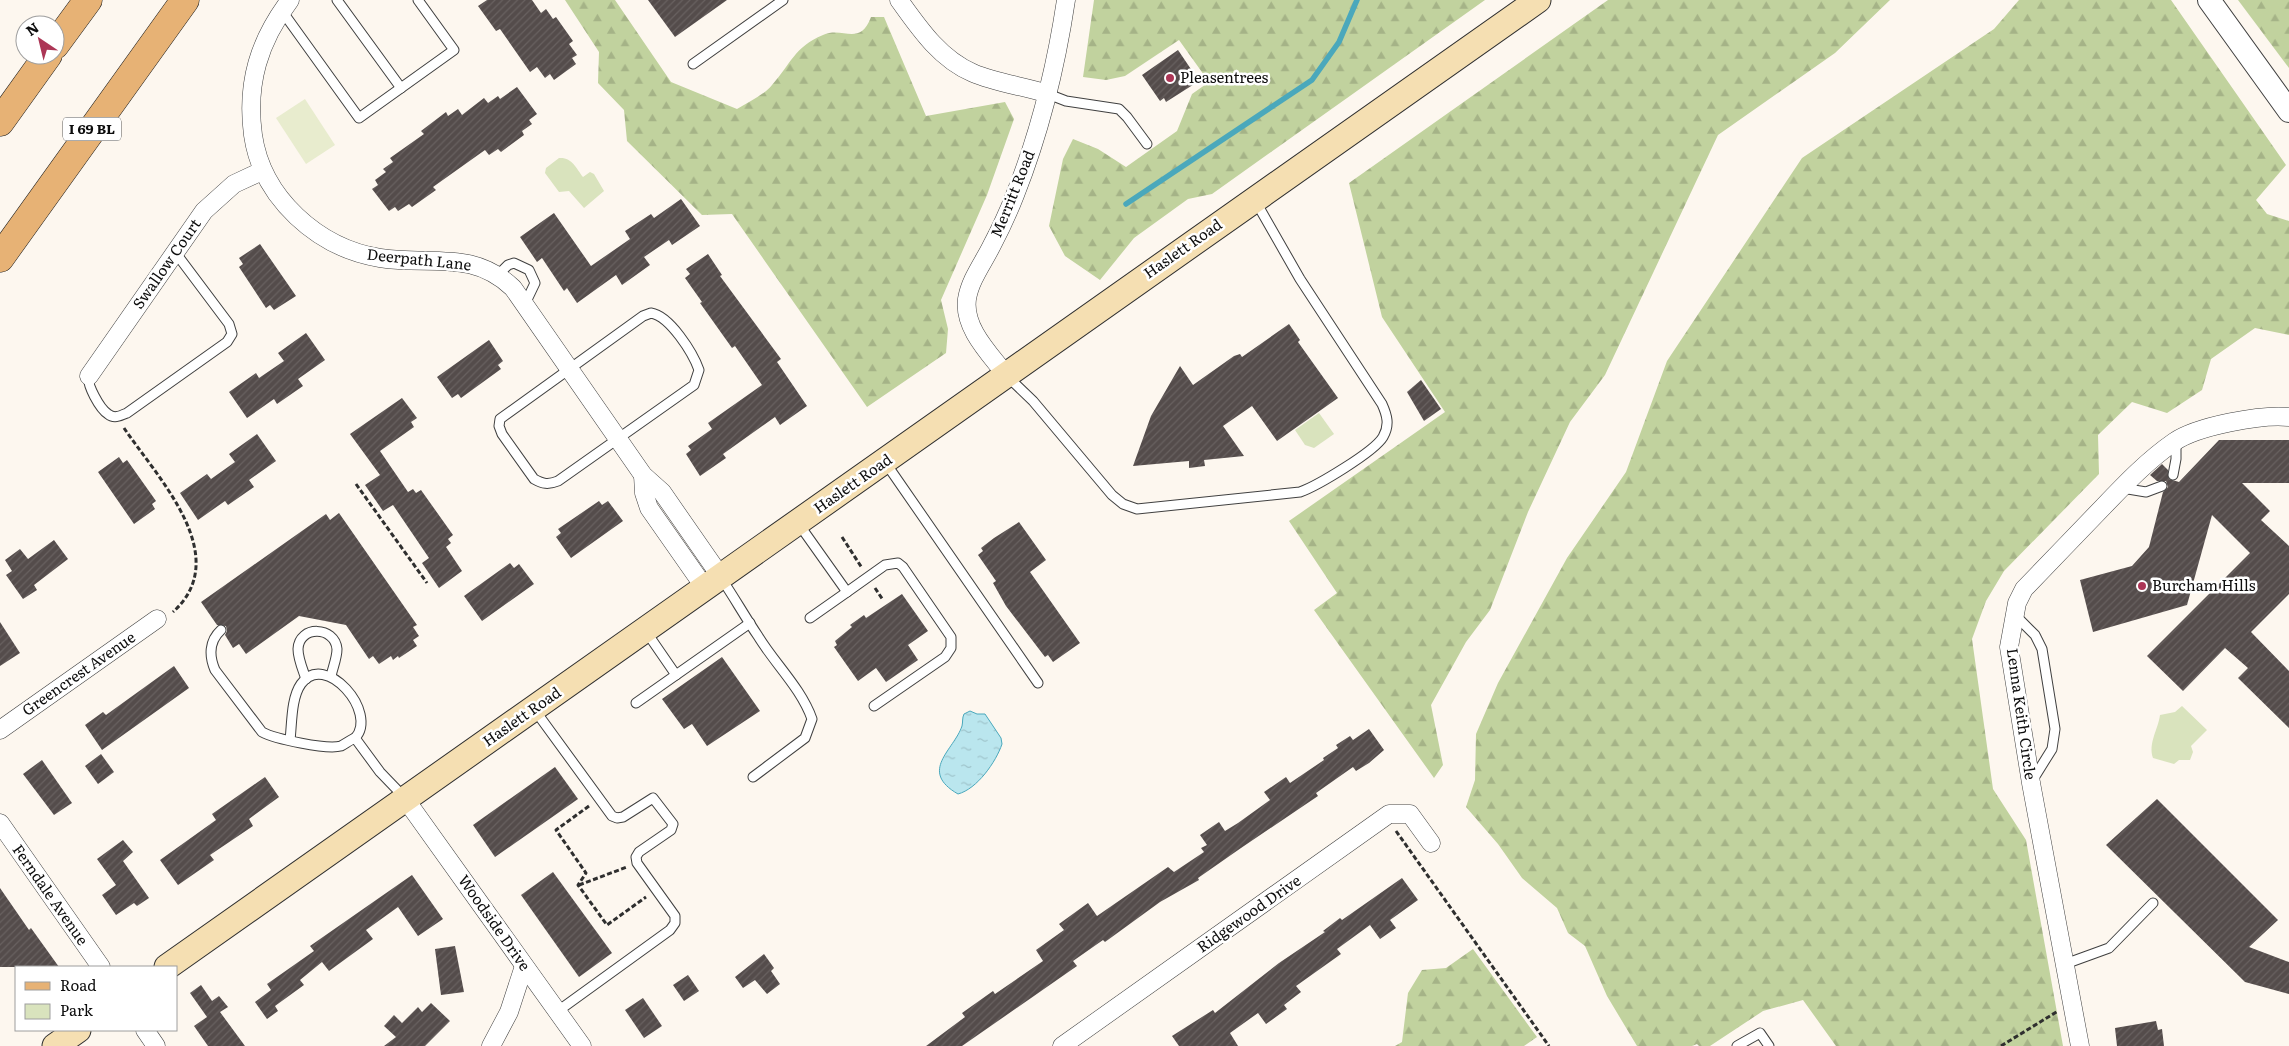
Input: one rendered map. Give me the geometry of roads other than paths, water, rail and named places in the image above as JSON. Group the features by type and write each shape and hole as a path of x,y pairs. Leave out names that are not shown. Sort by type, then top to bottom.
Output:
{"main road":[{"path":"65,31 88,0"},
{"name":"I 69 BL","path":"0,258 185,0"},
{"name":"Haslett Road","path":"168,966 1538,0"},
{"path":"0,122 41,65"},
{"path":"55,1046 77,1031"}],"street":[{"name":"Merritt Road","path":"1006,375 976,336 968,317 967,299 976,275 1015,196 1048,94 1066,0"},
{"path":"2209,0 2289,111"},
{"path":"905,2 928,39 957,64 974,74 1048,94"},
{"name":"Deerpath Lane","path":"286,6 269,30 259,54 253,79 252,126 255,147 262,171 276,193 309,226 325,237 360,253 382,258 461,262 483,267 498,274 513,288 525,304 643,475 644,493 649,508 713,582"},
{"name":"Swallow Court","path":"89,376 204,211 234,184 262,171"},
{"name":"Lenna Keith Circle","path":"2080,1046 2031,783 2009,647 2015,615 2024,589 2147,462 2176,440 2211,427 2253,418 2289,417"},
{"name":"Greencrest Avenue","path":"0,730 157,619"},
{"name":"Woodside Drive","path":"406,800 582,1046"},
{"name":"Ridgewood Drive","path":"1062,1046 1386,816 1401,812 1410,814 1431,843"},
{"name":"Ferndale Avenue","path":"0,823 100,966"},
{"path":"491,1046 509,1012 524,966"},
{"path":"145,1031 156,1046"}],"lane":[{"path":"337,0 401,88"},
{"name":"Deerpath Lane","path":"286,6 359,118 454,50 418,0"},
{"path":"692,64 783,0"},
{"path":"1048,94 1066,100 1119,110 1128,117 1147,144"},
{"path":"1006,375 1033,401 1112,495 1123,504 1137,509 1300,492 1315,487 1373,447 1382,438 1387,428 1388,416 1300,279 1254,199"},
{"path":"89,376 88,386 107,414 116,417 127,413 227,342 232,334 229,324 175,252"},
{"path":"498,274 508,265 514,263 529,270 535,283 525,304"},
{"path":"651,313 666,318 696,361 699,370 698,378 694,385 558,481 550,484 541,483 529,472 502,434 499,426 500,419 569,369 643,316 651,313"},
{"path":"2173,475 2176,459 2176,440"},
{"path":"885,462 1038,683"},
{"path":"2122,488 2146,492 2162,486"},
{"path":"798,523 847,592"},
{"path":"810,618 885,565 898,563 903,567 951,637 951,648 945,657 874,706"},
{"path":"713,582 750,623 807,705 812,719 805,738 752,777"},
{"path":"2015,615 2035,635 2042,649 2055,729 2052,749 2031,783"},
{"path":"636,703 750,623"},
{"path":"221,630 213,640 210,651 215,670 262,732 272,738 340,746 355,738 360,732 361,716 340,681 331,676 306,679"},
{"path":"645,630 676,675"},
{"path":"290,740 296,694 306,679 298,649 303,637 314,631 326,632 335,642 336,654 331,676"},
{"path":"534,709 612,816 617,818 653,798 673,824 671,830 640,852 636,857 637,863 675,916 675,923 670,930 558,1011"},
{"path":"355,738 380,772 406,800"},
{"path":"2065,964 2109,948 2153,903"},
{"path":"1737,1046 1760,1034 1769,1046"}],"water":[{"path":"970,711 977,714 985,714 1001,738 1002,744 995,759 979,781 958,794 946,785 941,777 940,769 942,760 962,726 964,714"}],"waterway":[{"path":"1126,204 1312,80 1339,42 1357,0"}],"place":[{"name":"Pleasentrees","path":"1170,78"},
{"name":"Burcham Hills","path":"2142,586"}]}
